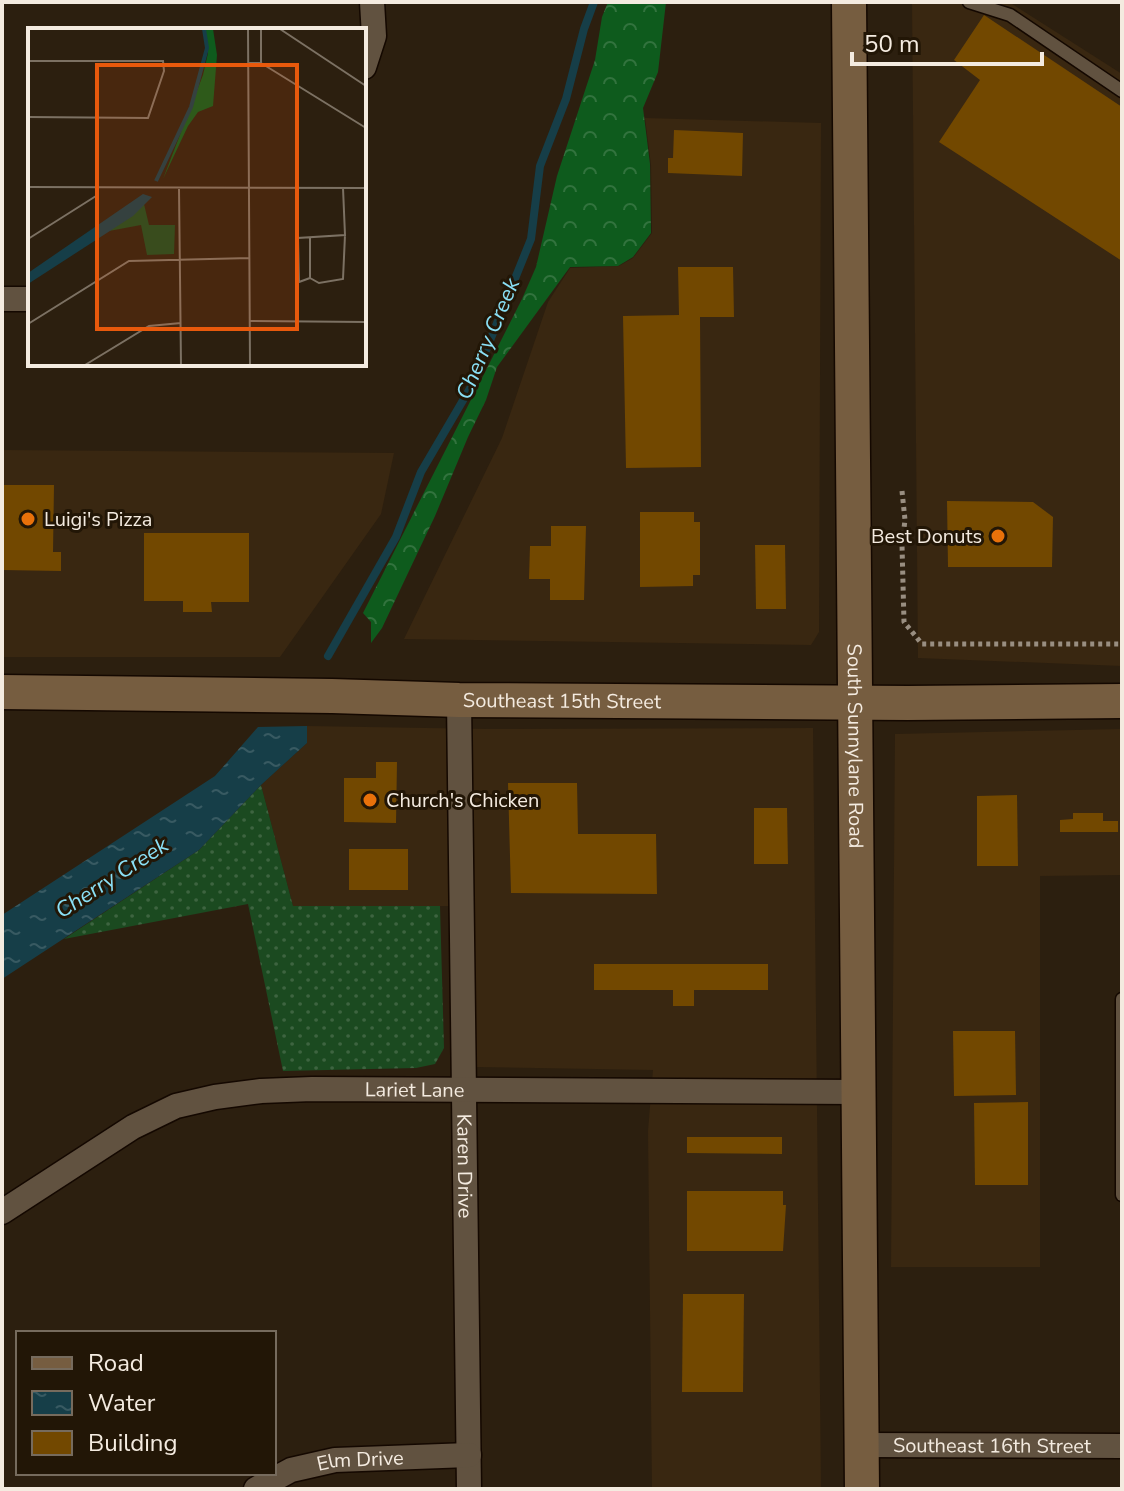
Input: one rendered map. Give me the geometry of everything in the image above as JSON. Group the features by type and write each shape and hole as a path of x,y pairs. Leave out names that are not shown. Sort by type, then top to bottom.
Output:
{"main road":[{"name":"South Sunnylane Road","path":"849,2 862,1489"},
{"name":"Southeast 15th Street","path":"2,692 459,700 1122,701"}],"street":[{"path":"366,61 374,36 372,2"},
{"path":"2,299 28,299"},
{"name":"Karen Drive","path":"459,700 469,1489"},
{"name":"Lariet Lane","path":"2,1212 133,1127 176,1106 261,1091 859,1092"},
{"name":"Southeast 16th Street","path":"862,1445 1122,1446"},
{"name":"Elm Drive","path":"256,1489 291,1470 335,1460 469,1455"}],"lane":[{"path":"969,2 1010,15 1122,91"},
{"path":"1122,999 1122,1195"}],"path":[{"path":"902,491 905,520 902,545 904,622 922,644 1122,644"}],"shaded area":[{"path":"912,2 1009,2 1122,74 1122,666 918,658"},
{"path":"645,118 821,123 819,632 811,645 404,639 502,438 548,302 570,268 619,266 633,258 652,233 651,165"},
{"path":"2,450 394,453 381,514 280,657 2,657"},
{"path":"307,726 813,728 821,1489 652,1489 648,1131 653,1070 476,1067 472,906 293,906 261,785 307,743"},
{"path":"1122,729 1122,875 1040,876 1040,1267 891,1267 895,734"}],"green space":[{"path":"608,2 666,2 658,72 643,108 650,164 651,233 633,257 618,266 570,267 497,367 486,400 435,516 382,628 371,643 371,622 363,613 536,267 557,176 595,60 602,17"},
{"path":"261,785 293,906 440,906 444,1048 435,1064 416,1068 283,1071 248,904 64,939 199,850"}],"water":[{"path":"307,726 307,743 261,785 199,850 2,979 2,915 215,776 258,727"}],"building":[{"path":"984,15 1122,107 1122,261 939,142 980,80 954,60"},
{"path":"674,130 743,133 742,176 668,173 668,158 673,158"},
{"path":"678,267 733,267 734,317 700,317 701,467 626,468 623,316 679,315"},
{"name":"Luigi's Pizza","path":"2,485 54,485 53,552 61,552 61,571 2,570"},
{"path":"947,501 1033,502 1053,517 1052,567 948,567"},
{"path":"640,512 694,512 694,522 700,522 700,575 693,575 693,586 640,587"},
{"path":"551,526 586,526 584,600 550,600 550,579 529,579 530,546 551,546"},
{"path":"144,533 249,533 249,602 211,602 212,612 183,612 183,601 144,601"},
{"path":"755,545 785,545 786,609 756,609"},
{"name":"Church's Chicken","path":"376,762 397,762 396,823 344,822 344,778 376,778"},
{"path":"508,783 577,783 578,834 656,834 657,894 511,893"},
{"path":"1017,795 1018,866 977,866 977,796"},
{"path":"754,808 787,808 788,864 754,864"},
{"path":"1073,813 1103,813 1103,821 1118,821 1118,832 1060,832 1060,820 1073,819"},
{"path":"349,849 408,849 408,890 349,890"},
{"path":"594,964 768,964 768,990 694,990 694,1006 673,1006 673,990 594,990"},
{"path":"953,1031 1015,1031 1016,1095 954,1096"},
{"path":"1028,1102 1028,1185 975,1185 974,1103"},
{"path":"687,1137 782,1137 782,1154 687,1153"},
{"path":"687,1191 783,1191 783,1205 786,1205 783,1251 687,1251"},
{"path":"683,1294 744,1294 743,1392 682,1392"}],"waterway":[{"name":"Cherry Creek","path":"328,656 396,537 421,472 472,385 531,239 540,166 566,99 594,2"}],"place":[{"name":"Luigi's Pizza","path":"28,519"},
{"name":"Best Donuts","path":"998,536"},
{"name":"Church's Chicken","path":"370,800"}]}
